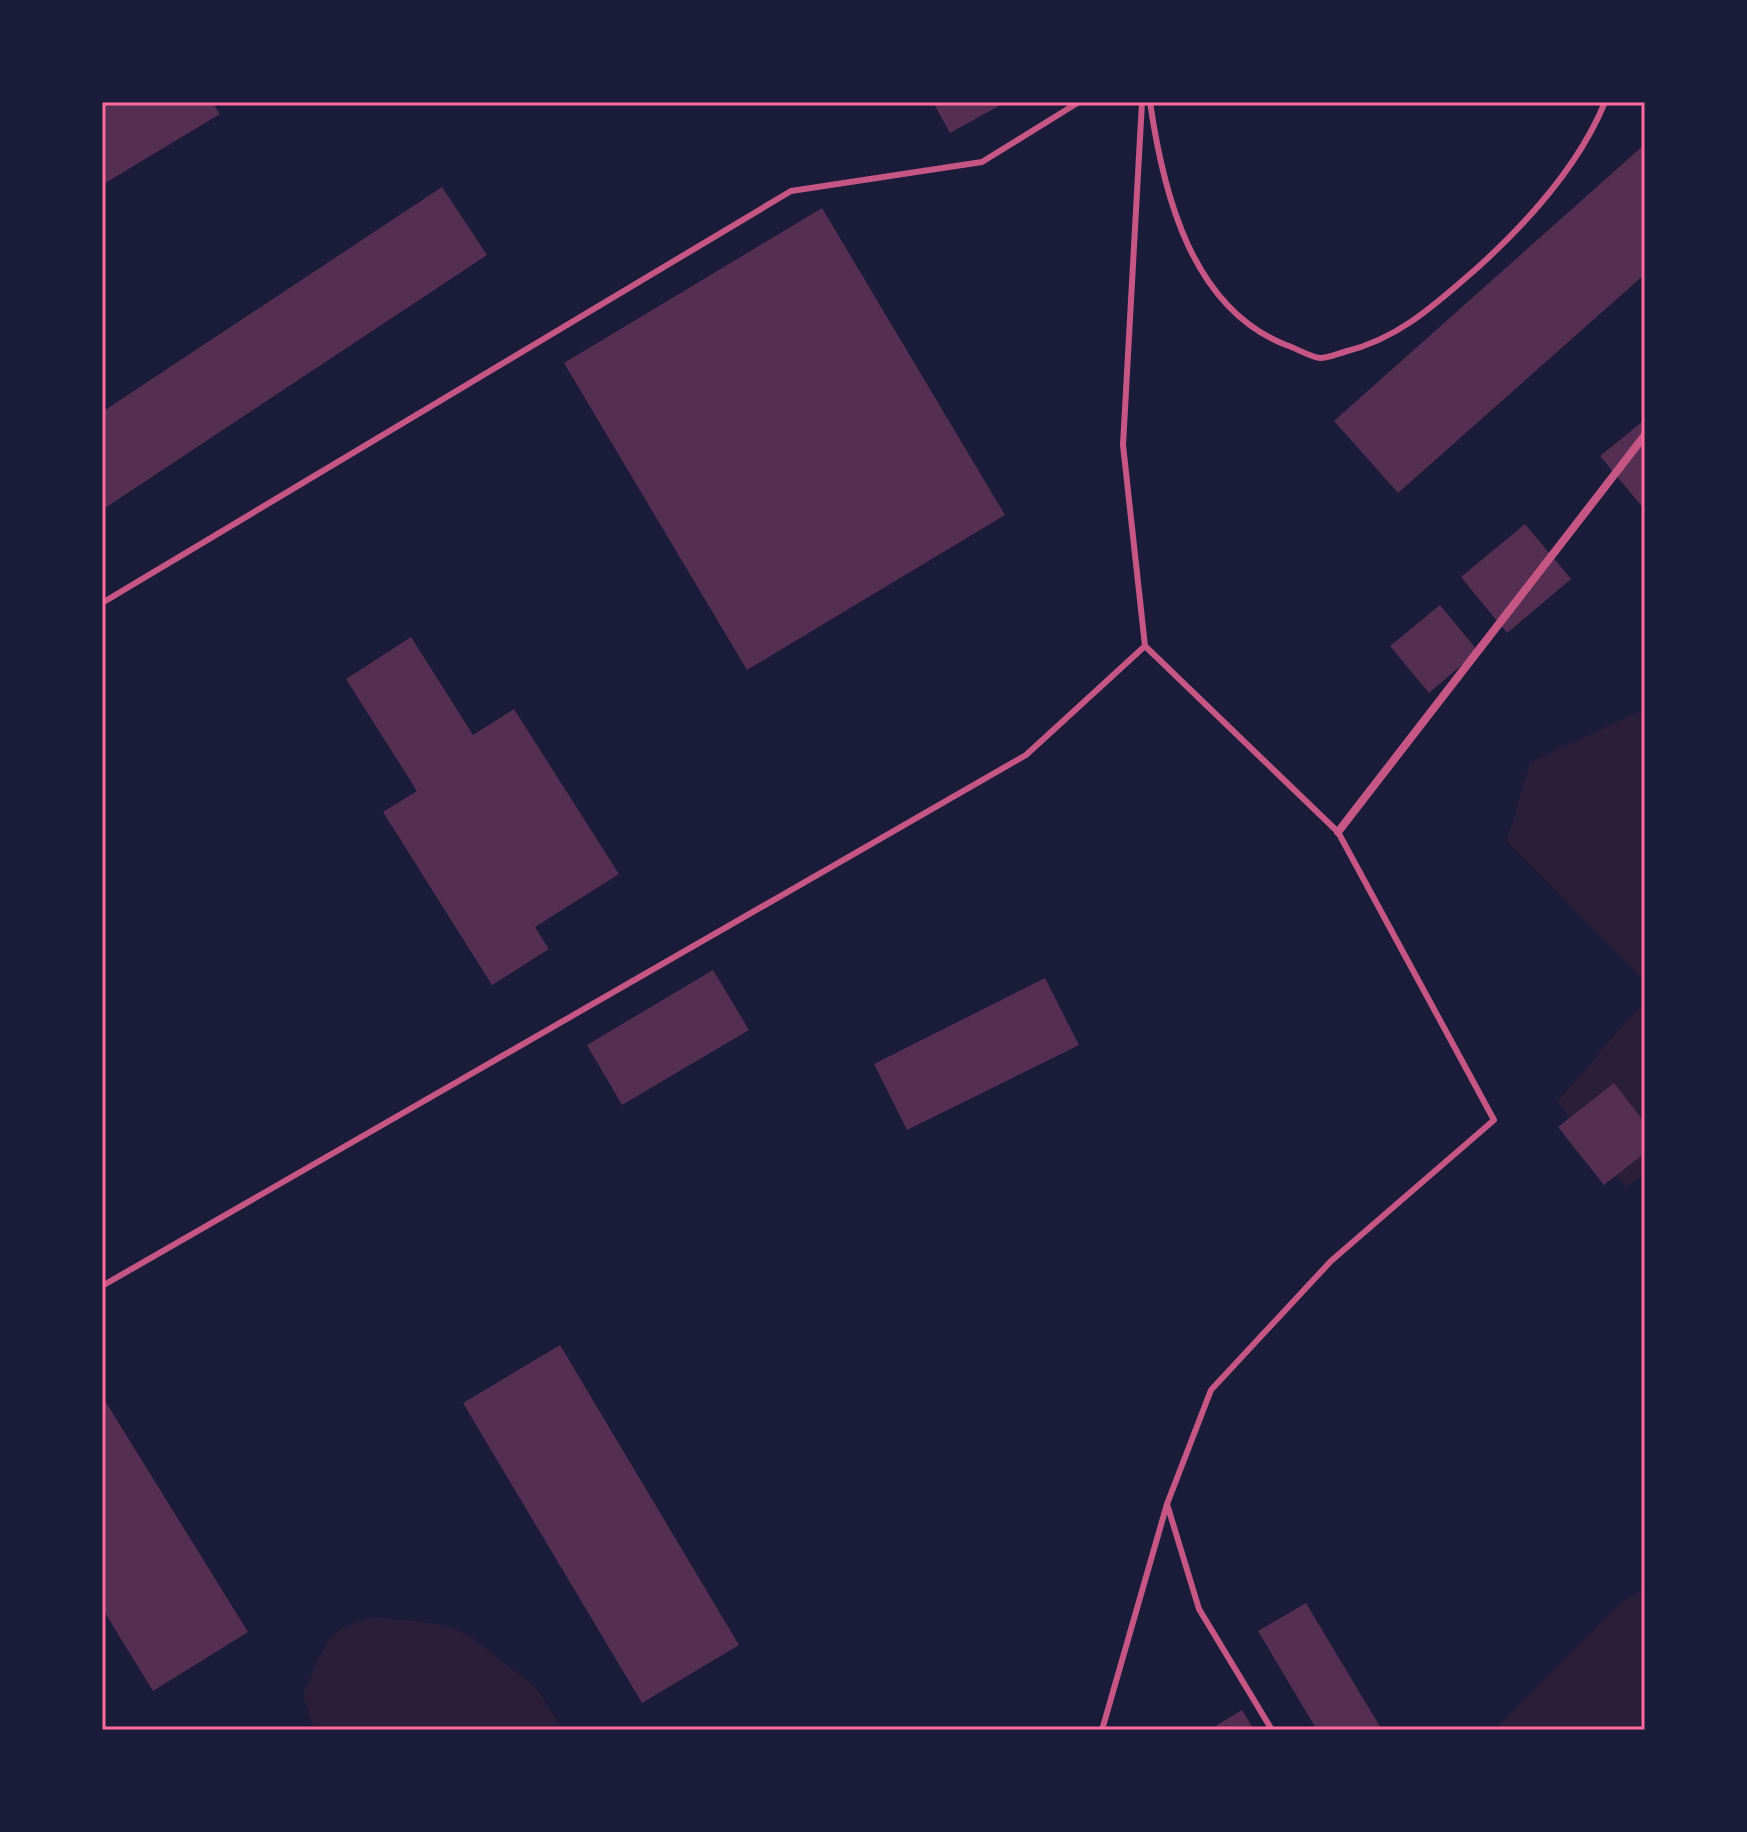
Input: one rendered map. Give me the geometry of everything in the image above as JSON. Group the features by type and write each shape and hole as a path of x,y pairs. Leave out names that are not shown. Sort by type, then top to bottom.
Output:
{"street":[{"path":"1338,832 1645,435"}],"lane":[{"path":"102,603 791,191 982,162 1079,102"},
{"path":"1104,1729 1167,1504 1211,1390 1331,1261 1494,1120 1338,832 1145,646 1123,445 1142,102"},
{"path":"1150,102 1158,155 1191,252 1217,296 1269,338 1320,358 1385,339 1424,315 1491,255 1548,195 1595,128 1605,102"},
{"path":"102,1286 1026,755 1145,646"},
{"path":"1167,1504 1199,1609 1272,1730"}],"shaded area":[{"path":"1645,709 1645,981 1507,841 1530,762"},
{"path":"1645,1000 1645,1174 1625,1187 1557,1102"},
{"path":"1645,1587 1645,1730 1493,1730 1621,1603"},
{"path":"376,1617 439,1624 469,1635 536,1688 563,1730 314,1730 303,1695 321,1653 335,1634 345,1627"}],"building":[{"path":"102,102 212,102 220,114 102,185"},
{"path":"933,102 1006,102 950,133"},
{"path":"1645,144 1645,274 1398,493 1334,421"},
{"path":"442,187 487,255 102,510 102,412"},
{"path":"822,208 1005,515 747,670 564,363"},
{"path":"1642,422 1645,426 1645,510 1600,456"},
{"path":"1525,524 1571,579 1507,633 1461,577"},
{"path":"1440,605 1478,651 1429,693 1390,646"},
{"path":"411,637 473,735 514,709 619,874 535,927 549,949 492,985 383,812 417,791 346,679"},
{"path":"713,970 749,1030 622,1105 587,1045"},
{"path":"1045,978 1079,1045 907,1130 874,1064"},
{"path":"1614,1083 1645,1123 1645,1153 1604,1185 1558,1127"},
{"path":"560,1345 739,1645 642,1703 463,1403"},
{"path":"102,1396 248,1632 153,1691 102,1608"},
{"path":"1306,1603 1382,1730 1317,1730 1258,1631"},
{"path":"1242,1710 1254,1730 1209,1730"}]}
